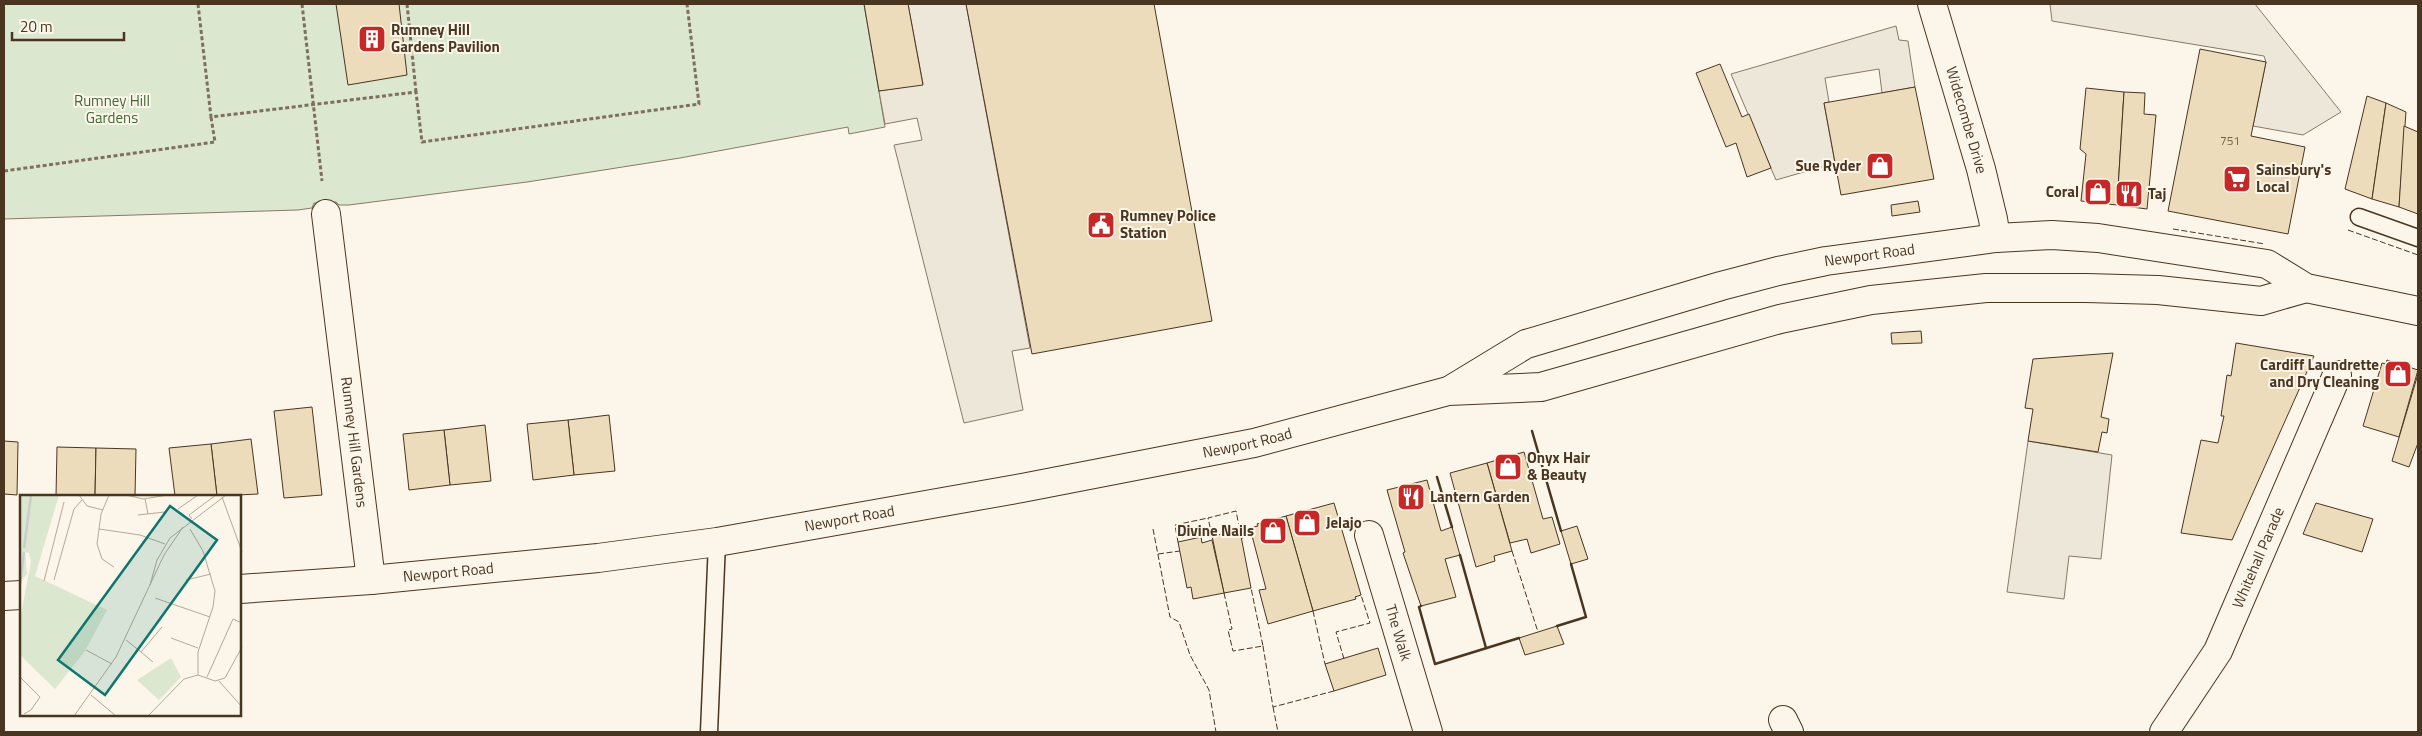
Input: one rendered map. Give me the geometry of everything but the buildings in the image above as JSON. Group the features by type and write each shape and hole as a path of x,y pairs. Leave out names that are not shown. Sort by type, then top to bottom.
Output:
{"main road":[{"name":"Widecombe Drive","path":"1932,4 1980,169 1996,238"},
{"name":"Rumney Hill Gardens","path":"326,214 371,580"},
{"name":"Newport Road","path":"1448,391 1526,344 1778,270 1826,261 1996,238 2052,235 2098,238 2266,264 2306,288 2418,311"},
{"name":"Newport Road","path":"241,589 371,580 598,558 717,542 1031,486 1254,443 1448,391 1541,387 1702,340 1826,308 1952,290 1986,288 2131,289 2261,301 2306,288"},
{"name":"Whitehall Parade","path":"2164,732 2218,651 2337,374"},
{"name":"The Walk","path":"1369,535 1428,732"},
{"path":"4,596 20,595"}],"lane":[{"path":"2359,217 2418,238"},
{"path":"709,732 717,542"}],"path":[{"path":"4,170 215,142 198,4"},
{"path":"302,4 326,214"},
{"path":"407,4 422,142 699,104 687,4"},
{"path":"211,117 416,92"}],"green space":[{"name":"Rumney Hill Gardens","path":"4,4 864,4 885,127 849,134 848,127 680,158 527,182 349,205 339,205 336,202 314,203 312,208 298,210 4,219"}],"shaded area":[{"path":"908,4 966,4 1030,348 1012,351 1023,410 964,423 894,145 922,140 917,118 885,124 879,91 923,84"},
{"path":"2050,4 2255,4 2341,112 2303,135 2253,126 2266,62 2264,56 2052,21"},
{"path":"1896,26 1899,40 1908,41 1915,87 1882,93 1879,69 1825,78 1829,102 1824,103 1835,163 1776,180 1731,74"},
{"path":"2028,441 2112,455 2101,559 2069,556 2064,599 2007,592"}],"fence":[{"path":"2173,229 2265,244"},
{"path":"2348,230 2418,255"},
{"path":"1212,536 1208,518 1236,511 1240,531"},
{"path":"1178,542 1175,525 1208,518"},
{"path":"1153,529 1170,617 1179,622 1190,655 1209,690 1216,732"},
{"path":"1242,538 1253,535"},
{"path":"1158,554 1180,551"},
{"path":"1512,551 1538,632"},
{"path":"1224,593 1232,629 1228,630 1233,651 1263,646 1251,588"},
{"path":"1344,659 1336,632 1370,623 1361,595"},
{"path":"1313,611 1325,664"},
{"path":"1263,646 1273,707 1334,691"},
{"path":"1273,707 1278,732"}],"wall":[{"path":"1532,431 1561,531"},
{"path":"1437,477 1452,527"},
{"path":"1460,555 1486,648"},
{"path":"1557,626 1586,617 1571,564"},
{"path":"1421,606 1419,607 1435,664 1519,638"}],"place":[{"name":"Rumney Hill Gardens Pavilion","path":"372,39"},
{"name":"Sue Ryder","path":"1880,166"},
{"name":"Sainsbury's Local","path":"2237,179"},
{"name":"Coral","path":"2098,192"},
{"name":"Taj","path":"2129,194"},
{"name":"Rumney Police Station","path":"1101,225"},
{"name":"Cardiff Laundrette and Dry Cleaning","path":"2398,374"},
{"name":"Onyx Hair & Beauty","path":"1508,467"},
{"name":"Lantern Garden","path":"1411,497"},
{"name":"Jelajo","path":"1307,523"},
{"name":"Divine Nails","path":"1273,531"}]}
